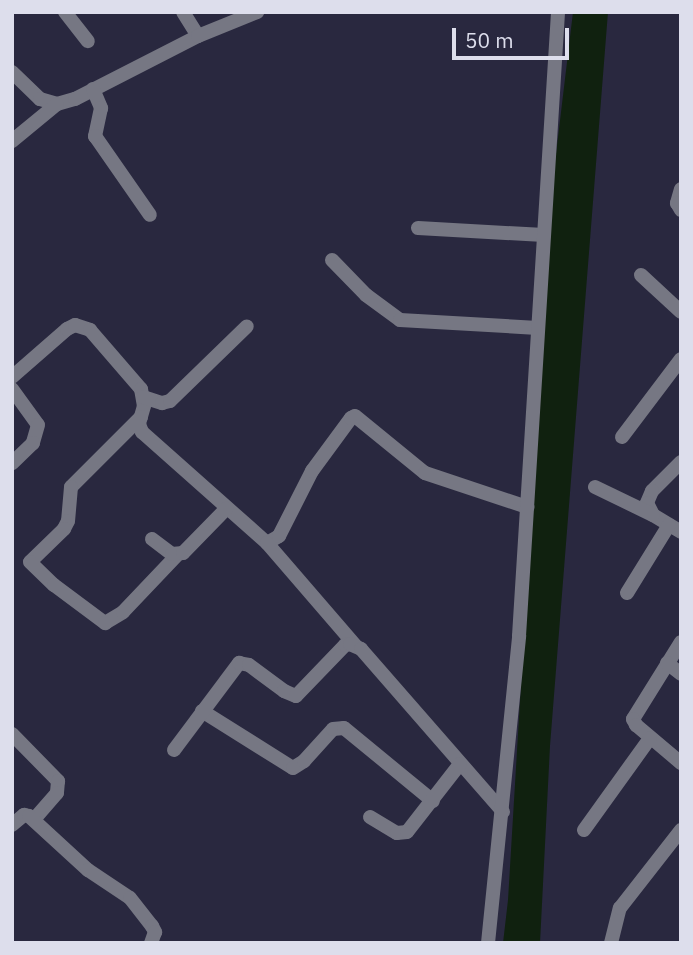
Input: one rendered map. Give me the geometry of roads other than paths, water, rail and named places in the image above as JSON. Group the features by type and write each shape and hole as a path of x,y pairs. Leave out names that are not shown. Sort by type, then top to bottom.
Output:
{"street":[{"path":"65,12 88,41"},
{"path":"183,12 198,36"},
{"path":"12,141 57,104 93,89 198,36 257,12"},
{"path":"488,943 503,812 527,507 558,12"},
{"path":"12,72 40,99 57,104"},
{"path":"93,89 101,108 94,136 150,215"},
{"path":"681,189 677,203 681,210"},
{"path":"418,228 544,235"},
{"path":"332,260 366,295 400,320 538,328"},
{"path":"641,275 681,312"},
{"path":"12,377 66,329 82,325 120,362 144,397 162,403 170,401 247,326"},
{"path":"622,437 681,359"},
{"path":"12,389 38,425 33,443 12,463"},
{"path":"144,397 142,432 267,543 503,812"},
{"path":"267,543 279,536 312,471 346,424 355,416 425,473 453,485 527,507"},
{"path":"141,417 71,487 68,521 64,529 30,562 105,623 123,612 177,555 190,547 226,509"},
{"path":"653,515 647,503 652,491 681,462"},
{"path":"596,487 675,529 627,593"},
{"path":"152,538 177,555"},
{"path":"681,642 633,719 650,738 681,763"},
{"path":"174,750 239,663 244,663 284,691 296,696 345,645 356,646"},
{"path":"667,663 681,674"},
{"path":"202,711 293,768 304,761 333,729 344,728 433,801"},
{"path":"12,734 58,780 57,793 34,819"},
{"path":"584,830 650,738"},
{"path":"370,817 402,834 407,832 460,764"},
{"path":"12,825 24,815 34,819 88,870 130,898 155,932 152,943"},
{"path":"611,943 620,908 681,830"}]}
